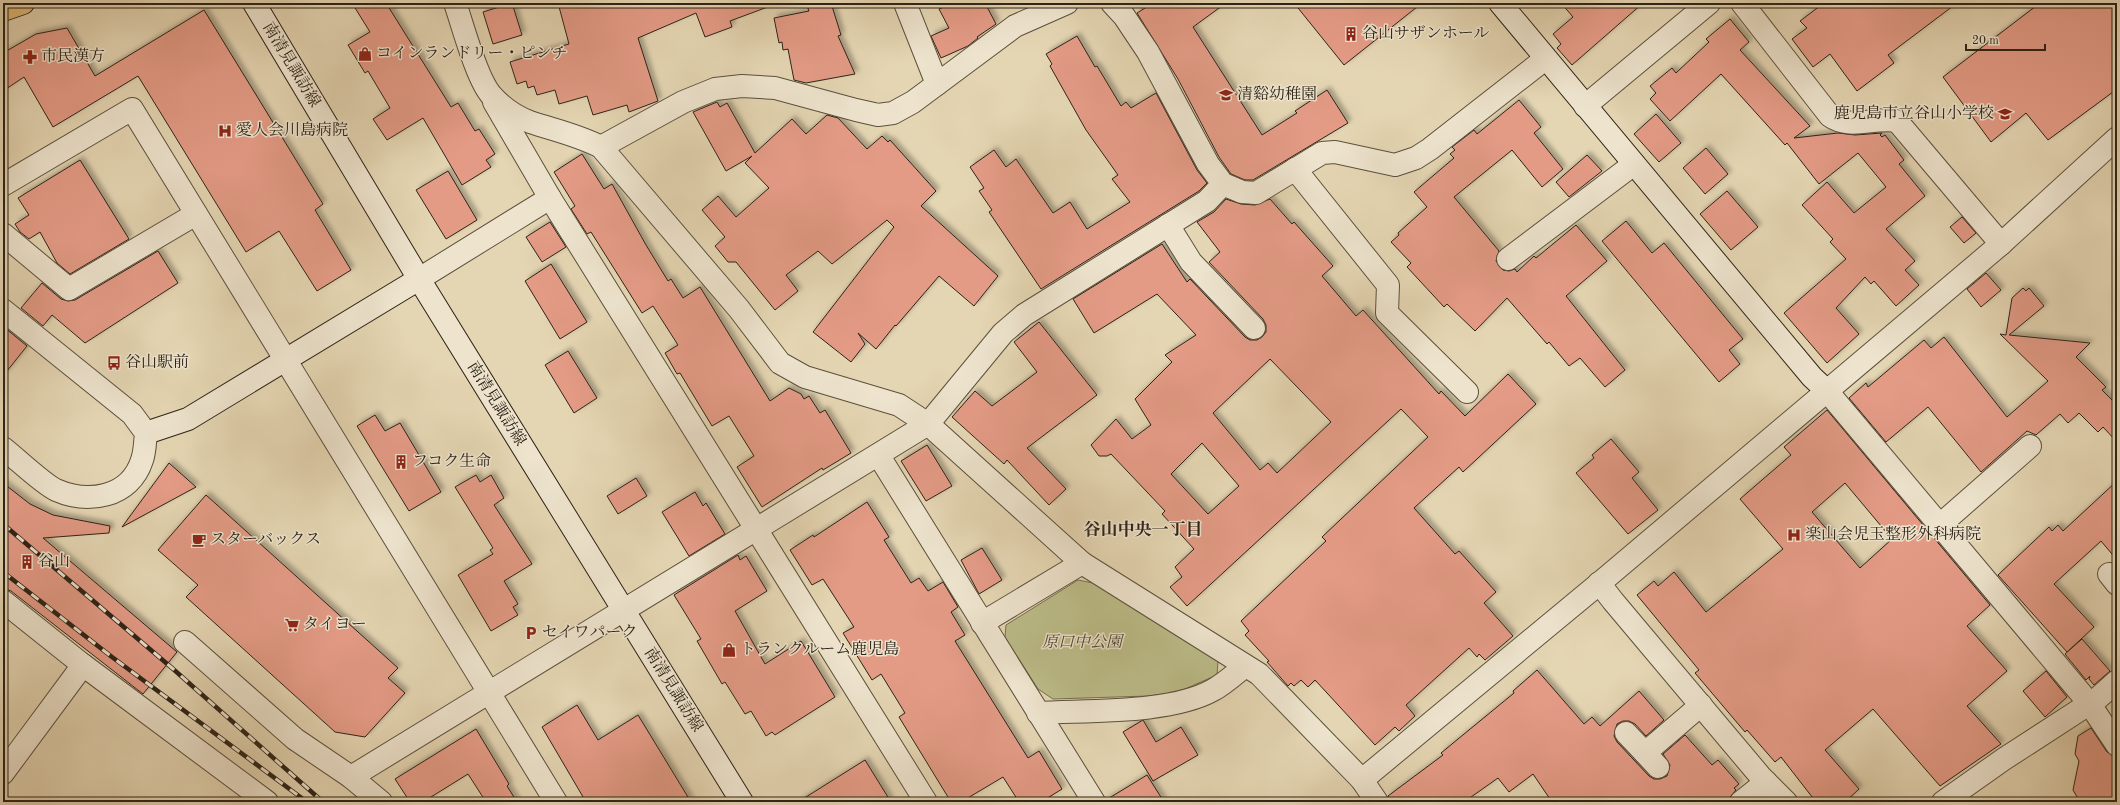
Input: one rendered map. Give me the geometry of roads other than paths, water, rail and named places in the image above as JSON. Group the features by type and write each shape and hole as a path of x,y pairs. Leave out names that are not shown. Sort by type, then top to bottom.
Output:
{"highway":[{"path":"3,10 23,3"}],"street":[{"name":"南清見諏訪線","path":"254,3 419,279 742,802"},
{"path":"455,3 476,65 506,124 550,198 926,802"},
{"path":"905,3 937,84"},
{"path":"601,147 683,102 714,89 742,86 774,88 878,115 893,114 937,84 1015,26 1067,3"},
{"path":"1112,3 1124,16 1148,52 1208,164 1223,184 1242,192 1256,193 1322,152 1335,152 1395,165 1416,158 1430,150 1546,59"},
{"path":"1500,3 1812,376 1827,391 2089,703 2117,745"},
{"path":"1585,106 1709,3"},
{"path":"1742,3 1830,116 1838,121 1847,123 1890,120 1896,121 2001,244"},
{"path":"491,96 510,112 528,121 586,139 601,147 740,309 780,363 805,377 899,406 928,424 1082,563 1260,674 1362,780 1377,802"},
{"path":"3,185 132,109 556,802"},
{"path":"1362,780 1599,583 2001,244 2117,138"},
{"path":"1508,259 1634,164"},
{"path":"1295,169 1388,285 1387,313 1467,392"},
{"path":"350,777 879,456 928,424 1003,333 1024,315 1207,201 1223,184"},
{"path":"146,433 188,419 550,198"},
{"path":"3,234 69,288 196,214"},
{"path":"1168,225 1191,262 1254,328"},
{"path":"3,311 132,414 146,433 142,460 135,474 122,487 104,497 82,498 55,490 3,448"},
{"path":"1940,525 2030,446"},
{"path":"879,456 1094,802"},
{"path":"982,623 1082,563"},
{"path":"1599,583 1766,782 1786,802"},
{"path":"3,601 83,664 267,802"},
{"path":"185,642 295,738 350,777 381,802"},
{"path":"3,773 83,664"},
{"path":"1038,713 1152,707 1184,702 1213,690 1245,666"},
{"path":"1943,802 2004,759 2089,703 2117,681"},
{"path":"1626,733 1651,760 1701,705"},
{"path":"1741,802 1766,782"}],"railway":[{"path":"3,524 172,668 323,802"},
{"path":"3,572 112,657 307,802"}],"place":[{"name":"谷山サザンホール","path":"1351,34"},
{"name":"コインランドリー・ピンチ","path":"365,54"},
{"name":"市民漢方","path":"30,57"},
{"name":"清谿幼稚園","path":"1226,95"},
{"name":"鹿児島市立谷山小学校","path":"2005,114"},
{"name":"愛人会川島病院","path":"225,131"},
{"name":"谷山駅前","path":"114,363"},
{"name":"フコク生命","path":"401,462"},
{"name":"楽山会児玉整形外科病院","path":"1794,535"},
{"name":"スターバックス","path":"199,540"},
{"name":"谷山","path":"27,562"},
{"name":"タイヨー","path":"292,625"},
{"name":"セイワパーク","path":"531,633"},
{"name":"トランクルーム鹿児島","path":"729,650"}],"district":[{"name":"谷山中央一丁目","path":"1143,530"}],"park label":[{"name":"原口中公園","path":"1082,643"}]}
